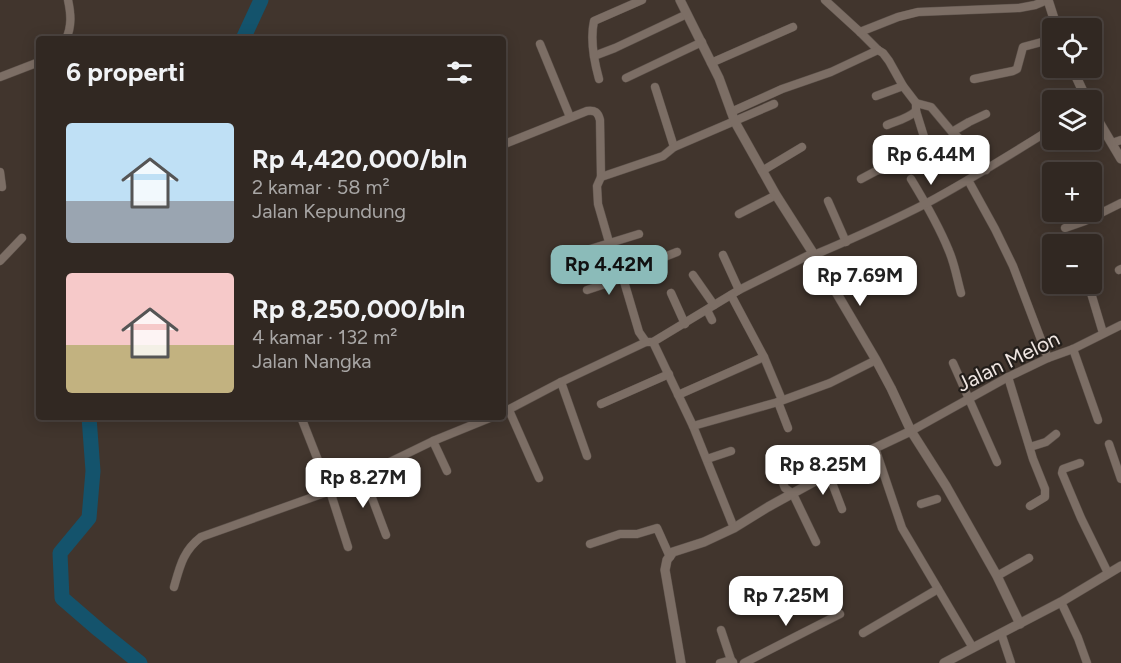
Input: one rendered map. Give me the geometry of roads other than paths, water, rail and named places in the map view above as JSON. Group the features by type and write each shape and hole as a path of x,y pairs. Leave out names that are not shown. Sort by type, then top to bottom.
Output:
{"street":[{"path":"67,36 71,23 68,0"},
{"path":"599,79 594,56 594,21 642,0"},
{"path":"680,0 722,85 735,122 776,195 814,254 876,360 911,431 946,486 997,576 1020,624"},
{"path":"825,0 889,60 916,107 925,140 926,146 923,152 905,166 876,171 861,179"},
{"path":"860,32 918,12 1019,8 1047,0 1053,18"},
{"path":"594,56 687,14"},
{"path":"711,63 793,27"},
{"path":"626,78 702,42"},
{"path":"974,79 1015,71 1023,46 1042,42"},
{"path":"540,44 570,117"},
{"path":"731,112 782,89 831,72 878,50"},
{"path":"0,77 36,63"},
{"path":"876,96 903,86"},
{"path":"655,87 674,147"},
{"path":"601,177 663,156 674,147 774,104"},
{"path":"887,125 914,113 916,107"},
{"path":"916,107 931,107 952,132 970,148 986,170"},
{"path":"506,144 570,117 592,110 598,115 601,177 597,186 598,204 609,242 639,332 650,342 669,374 693,426 734,528"},
{"path":"952,132 986,114"},
{"path":"1102,123 1117,142 1121,159"},
{"path":"539,478 506,412 561,382 685,324 740,290 926,204 1042,135"},
{"path":"762,171 802,147"},
{"path":"0,172 2,187"},
{"path":"911,178 949,250 961,293"},
{"path":"968,180 1012,266 1048,358"},
{"path":"739,214 776,195"},
{"path":"828,201 846,242"},
{"path":"1065,228 1121,203"},
{"path":"571,255 639,234"},
{"path":"0,261 22,238"},
{"path":"587,290 677,252"},
{"path":"723,255 740,290"},
{"path":"693,275 710,308 712,320"},
{"path":"671,293 685,324"},
{"path":"1091,294 1103,333"},
{"path":"731,295 764,357 788,428"},
{"name":"Jalan Melon","path":"911,431 1008,377 1121,325"},
{"path":"1073,349 1098,420"},
{"path":"678,395 764,357"},
{"path":"693,426 780,401 830,383 876,360"},
{"path":"953,363 997,462"},
{"path":"601,404 669,374"},
{"path":"1008,377 1046,493 1044,497 1030,506"},
{"path":"561,382 586,456"},
{"path":"302,420 330,491 348,547"},
{"path":"174,586 182,559 190,546 201,537 330,491 433,441 485,420"},
{"path":"681,663 665,570 667,560 673,552 704,542 734,528 875,448 911,431"},
{"path":"1030,447 1046,442 1056,434"},
{"path":"433,441 447,471"},
{"path":"1109,444 1118,463 1121,479"},
{"path":"875,448 902,528 973,648"},
{"path":"706,459 730,451"},
{"path":"773,460 785,488 793,494 816,542"},
{"path":"1080,463 1063,469 1062,473 1108,573"},
{"path":"363,474 386,535"},
{"path":"829,474 842,509"},
{"path":"921,504 937,498"},
{"path":"590,544 622,534 637,534 657,528 670,557"},
{"path":"997,576 1029,558"},
{"path":"944,663 1061,602 1120,568"},
{"path":"863,633 938,589"},
{"path":"1061,602 1087,663"},
{"path":"744,663 840,614"},
{"path":"720,663 733,662 721,630"},
{"path":"1001,633 1011,663"}],"waterway":[{"path":"244,36 261,0"},
{"path":"89,420 93,471 89,518 60,553 62,598 140,663"}]}
